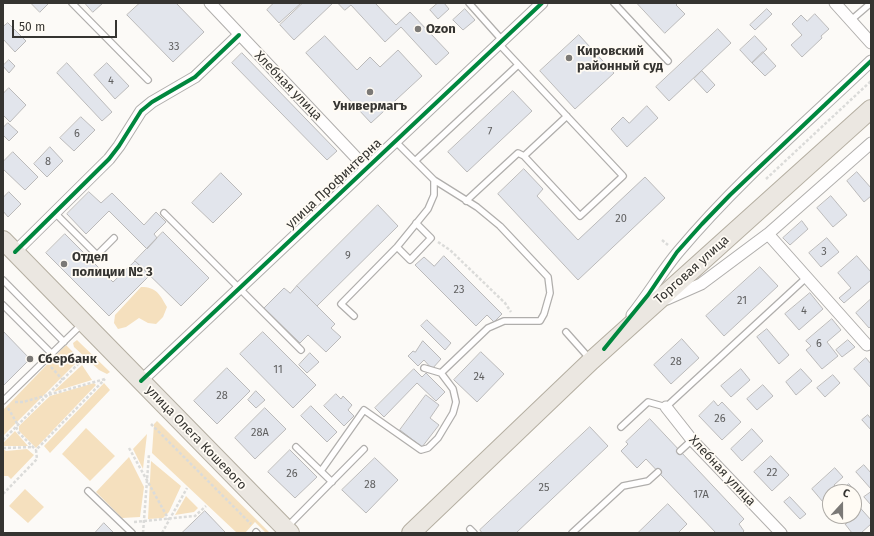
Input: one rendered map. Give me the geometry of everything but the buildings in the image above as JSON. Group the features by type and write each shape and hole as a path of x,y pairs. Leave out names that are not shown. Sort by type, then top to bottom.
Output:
{"main road":[{"name":"Торговая улица","path":"411,533 598,355 871,109"},
{"name":"улица Олега Кошевого","path":"9,246 287,531"}],"street":[{"name":"Хлебная улица","path":"210,3 366,168"},
{"name":"улица Профинтерна","path":"141,381 542,3"},
{"path":"835,3 871,43"},
{"path":"9,246 54,212 109,159 141,111 152,102 195,77 239,35"},
{"path":"598,355 648,295 678,252 707,219 730,195 871,61"},
{"path":"654,305 701,284 768,234 871,143"},
{"path":"768,234 867,345"},
{"name":"Хлебная улица","path":"666,407 692,440 777,532"}],"lane":[{"path":"72,3 148,80"},
{"path":"466,201 518,153 524,156 580,216 623,176 518,65 469,3"},
{"path":"614,3 668,61"},
{"path":"850,21 871,4"},
{"path":"415,161 518,65"},
{"path":"524,156 567,116"},
{"path":"395,141 434,180 477,207 500,226 548,277 550,293 544,314 540,321 504,321 488,328 441,374"},
{"path":"354,316 341,304 397,247 428,209 434,195 434,180"},
{"path":"54,212 97,255 114,238"},
{"path":"164,213 302,350"},
{"path":"397,247 410,260 431,238 416,223"},
{"path":"621,427 648,402 666,407 807,276"},
{"path":"3,280 64,342"},
{"path":"3,305 52,354"},
{"path":"3,401 84,322"},
{"path":"566,332 598,355"},
{"path":"321,471 364,410 421,450 428,448 438,438 454,414 456,402 453,389 441,374 424,368"},
{"path":"680,451 692,440"},
{"path":"296,447 332,482"},
{"path":"287,531 364,449"},
{"path":"572,533 623,486 648,481 658,472"},
{"path":"88,491 132,533"}],"path":[{"path":"763,182 871,81"},
{"path":"431,238 450,250 505,304 518,320"},
{"path":"3,440 84,358"},
{"path":"45,360 63,380"},
{"path":"3,401 23,402 105,379 36,450"},
{"path":"3,401 17,426 18,433 36,450 37,459 3,494"},
{"path":"151,424 251,524 256,533"},
{"path":"3,448 34,447"},
{"path":"129,448 169,520"},
{"path":"144,533 148,454"},
{"path":"162,533 187,488"},
{"path":"122,523 169,520 195,516 206,506"}],"shaded area":[{"path":"141,287 151,288 160,295 167,307 163,317 156,324 148,323 139,318 126,327 118,329 114,323 115,315"},
{"path":"77,340 110,372 107,374 99,370 74,347 73,343"},
{"path":"66,345 80,359 3,436 3,410"},
{"path":"82,365 92,380 53,392"},
{"path":"94,383 96,385 36,448 19,431 19,426 50,396"},
{"path":"104,383 110,390 50,453 44,446"},
{"path":"157,421 270,533 266,533 255,522 245,533 237,533 152,453 154,424"},
{"path":"86,428 115,456 90,481 62,454"},
{"path":"15,431 28,446 3,446 3,443"},
{"path":"147,434 143,469 133,449"},
{"path":"3,449 6,451 27,449 34,455 11,479 8,476 3,476"},
{"path":"129,457 144,487 140,517 122,518 96,492"},
{"path":"151,461 181,486 169,512 163,518 148,519"},
{"path":"25,489 44,507 28,523 9,506"},
{"path":"186,496 198,508 194,512 175,515"}],"cycle path":[{"path":"141,381 542,3"},
{"path":"15,252 109,159 141,111 152,102 195,77 239,35"},
{"path":"604,349 648,295 677,252 702,224 730,195 871,61"}],"place":[{"name":"Ozon","path":"418,29"},
{"name":"Кировский районный суд","path":"569,58"},
{"name":"Универмагъ","path":"370,92"},
{"name":"Отдел полиции № 3","path":"64,264"},
{"name":"Сбербанк","path":"30,359"}]}
